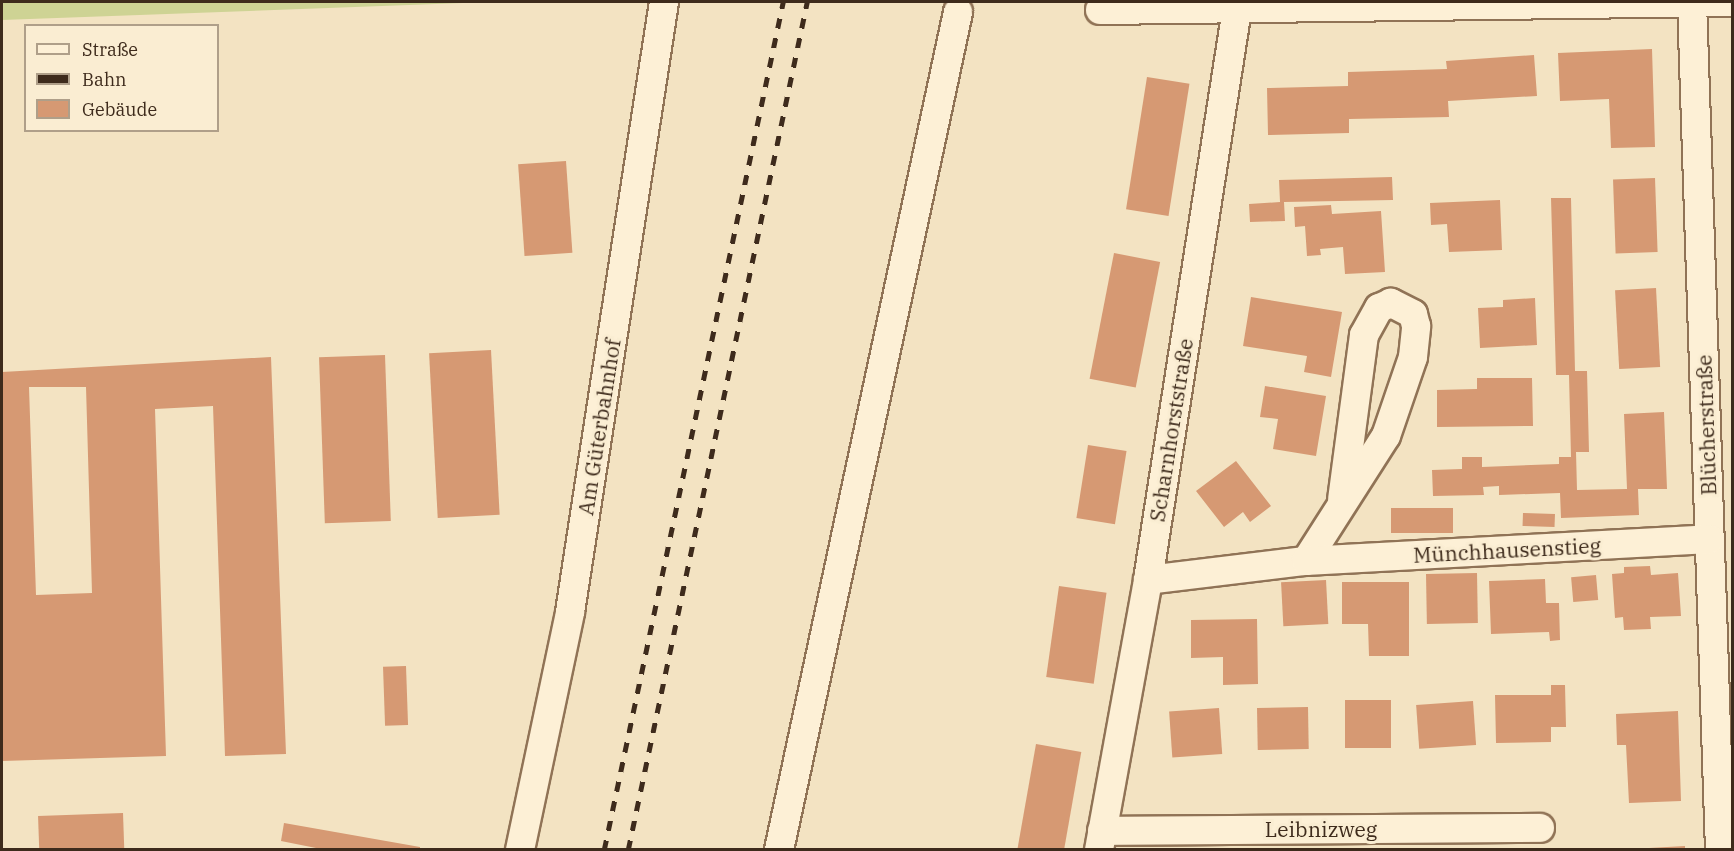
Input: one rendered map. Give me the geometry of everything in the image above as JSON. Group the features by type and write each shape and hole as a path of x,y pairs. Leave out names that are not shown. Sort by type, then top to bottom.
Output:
{"street":[{"name":"Am Güterbahnhof","path":"520,849 570,612 664,2"},
{"name":"Blücherstraße","path":"1692,2 1721,482 1709,539 1720,849"},
{"path":"1100,10 1156,5 1237,9 1347,4 1732,2"},
{"name":"Scharnhorststraße","path":"1101,840 1148,580 1237,9"},
{"path":"779,849 958,12"},
{"path":"1306,561 1342,499 1386,436 1413,357 1416,326 1413,314 1391,303 1379,308 1364,335 1342,499"},
{"name":"Münchhausenstieg","path":"1148,580 1306,561 1709,539"},
{"name":"Leibnizweg","path":"1101,840 1540,828"}],"green space":[{"path":"2,2 490,2 2,20"}],"building":[{"path":"1652,49 1655,147 1611,148 1609,99 1560,101 1558,53"},
{"path":"1534,55 1537,96 1448,101 1449,117 1349,119 1349,133 1268,135 1267,88 1348,86 1348,72 1447,69 1446,61"},
{"path":"1147,77 1189,84 1169,216 1126,209"},
{"path":"566,161 572,253 525,256 518,164"},
{"path":"1392,177 1393,200 1284,202 1285,221 1250,222 1249,204 1280,202 1279,180"},
{"path":"1655,178 1658,252 1616,253 1613,179"},
{"path":"1551,198 1571,198 1575,371 1587,371 1589,452 1576,452 1577,490 1627,489 1624,414 1664,412 1667,489 1638,489 1639,515 1561,518 1560,493 1499,495 1499,486 1483,487 1484,495 1433,496 1432,470 1462,469 1462,457 1482,457 1482,467 1559,464 1559,457 1571,457 1569,375 1556,375"},
{"path":"1500,200 1502,250 1449,252 1447,224 1431,225 1430,203"},
{"path":"1331,205 1332,214 1381,211 1385,272 1345,274 1343,247 1320,249 1321,255 1307,256 1305,226 1295,227 1294,207"},
{"path":"1114,253 1160,262 1136,388 1090,379"},
{"path":"1656,288 1660,367 1619,369 1615,290"},
{"path":"1251,297 1342,312 1331,377 1304,372 1307,356 1243,346"},
{"path":"1535,298 1537,345 1480,348 1478,308 1503,307 1503,300"},
{"path":"491,350 500,515 438,518 429,353"},
{"path":"385,355 391,521 325,523 319,357"},
{"path":"271,357 286,754 225,756 213,406 155,409 166,756 2,761 2,372","holes":["29,387 86,387 92,593 36,595"]},
{"path":"1477,378 1532,378 1533,426 1437,427 1437,390 1477,389"},
{"path":"1265,386 1326,396 1316,456 1273,449 1278,419 1260,417"},
{"path":"1088,445 1127,451 1115,524 1076,518"},
{"path":"1236,461 1271,506 1250,522 1243,512 1224,527 1196,491"},
{"path":"1391,508 1453,508 1453,533 1391,533"},
{"path":"1523,513 1555,514 1555,527 1523,526"},
{"path":"1650,566 1651,575 1678,573 1681,616 1650,617 1651,629 1624,630 1623,617 1615,618 1612,574 1624,573 1624,567"},
{"path":"1477,573 1478,623 1427,624 1426,574"},
{"path":"1596,575 1598,600 1573,602 1571,577"},
{"path":"1545,579 1546,603 1559,603 1560,640 1550,641 1549,632 1491,634 1489,581"},
{"path":"1326,580 1328,624 1283,626 1281,582"},
{"path":"1342,582 1409,582 1409,656 1369,656 1368,624 1342,624"},
{"path":"1059,586 1107,593 1094,684 1046,677"},
{"path":"1257,619 1258,684 1223,685 1223,657 1191,658 1191,620"},
{"path":"406,666 408,725 385,726 383,667"},
{"path":"1551,685 1565,685 1566,727 1551,727 1551,742 1496,743 1495,695 1551,695"},
{"path":"1345,700 1391,700 1391,748 1345,748"},
{"path":"1473,701 1476,745 1419,749 1416,705"},
{"path":"1308,707 1309,749 1258,750 1257,708"},
{"path":"1219,708 1222,754 1172,757 1169,711"},
{"path":"1678,711 1681,801 1629,803 1626,745 1617,745 1616,714"},
{"path":"1036,744 1081,752 1064,850 1017,850"},
{"path":"123,813 124,850 39,850 38,816"},
{"path":"284,823 420,847 420,850 326,850 281,841"},
{"path":"1685,846 1685,850 1649,850 1649,848"}],"railway":[{"path":"604,850 783,2"},
{"path":"628,850 807,2"}]}
